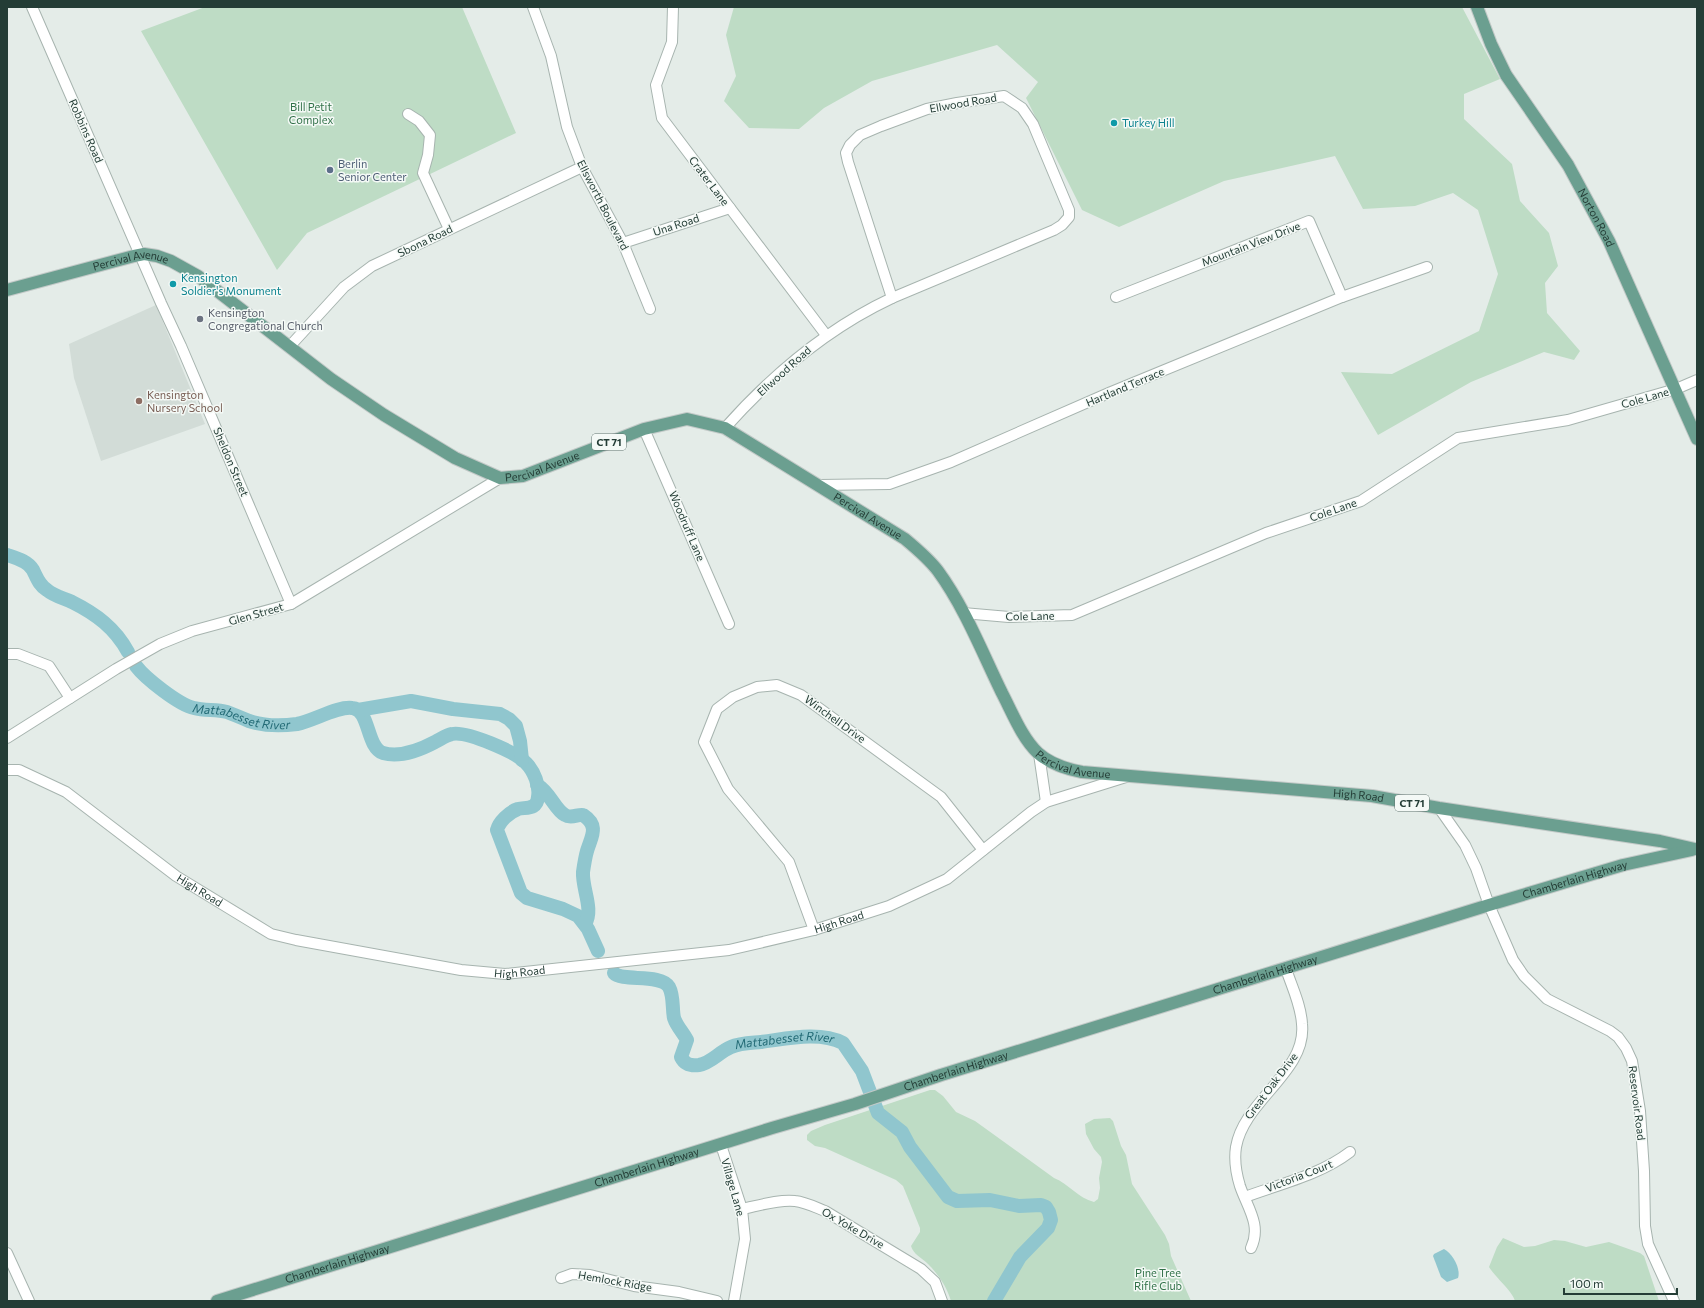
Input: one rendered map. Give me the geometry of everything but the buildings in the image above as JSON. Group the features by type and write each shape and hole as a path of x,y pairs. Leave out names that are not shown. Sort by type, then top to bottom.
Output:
{"main road":[{"name":"Norton Road","path":"1477,7 1491,44 1506,75 1568,165 1609,241 1697,439"},
{"name":"Percival Avenue","path":"7,290 141,254 162,258 198,276 331,379 384,415 455,458 500,478 523,476 644,428 687,419 725,428 820,485 905,539 922,553 938,570 963,613 1013,714 1032,747 1039,754 1050,762 1065,768 1082,772 1127,776"},
{"name":"High Road","path":"1127,776 1372,796 1439,808 1660,841 1696,849"},
{"name":"Chamberlain Highway","path":"217,1301 1489,905 1623,865 1696,849"}],"street":[{"name":"Robbins Road","path":"32,7 141,254"},
{"name":"Ellsworth Boulevard","path":"533,7 551,56 567,127 582,168 623,243 650,309"},
{"name":"Crater Lane","path":"674,7 672,42 656,85 662,118 826,335"},
{"name":"Ellwood Road","path":"725,428 741,410 794,360 826,335 850,319 892,298 1054,230 1062,225 1069,217 1069,210 1033,124 1022,108 1015,102 1004,96 926,109 860,135 850,145 846,153 848,162 892,298"},
{"path":"408,114 420,121 430,135 428,155 423,173 449,229"},
{"name":"Sbona Road","path":"290,346 344,286 372,266 582,168"},
{"name":"Una Road","path":"623,243 730,208"},
{"name":"Mountain View Drive","path":"1116,297 1309,222 1342,297"},
{"name":"Sheldon Street","path":"141,254 291,604"},
{"name":"Hartland Terrace","path":"820,485 889,484 951,462 1111,392 1342,297 1427,267"},
{"name":"Cole Lane","path":"963,613 1009,617 1072,615 1266,533 1361,501 1458,438 1568,420 1676,389 1697,380"},
{"name":"Woodruff Lane","path":"644,428 729,624"},
{"name":"Glen Street","path":"7,738 140,655 171,639 291,604 500,478"},
{"path":"7,654 18,654 49,666 70,698"},
{"name":"Winchell Drive","path":"814,930 789,862 728,789 704,742 717,709 733,696 757,687 777,685 802,694 941,797 983,850"},
{"path":"1039,754 1046,802"},
{"name":"High Road","path":"7,770 19,770 66,792 176,876 271,934 296,940 461,970 505,974 729,950 814,930 889,906 947,879 1046,802 1127,776"},
{"name":"Reservoir Road","path":"1439,808 1465,845 1476,868 1489,905 1513,960 1524,976 1534,988 1547,999 1610,1031 1618,1037 1632,1061 1640,1111 1644,1171 1645,1226 1648,1244 1674,1301"},
{"name":"Great Oak Drive","path":"1251,1248 1256,1235 1256,1225 1236,1173 1235,1160 1239,1136 1250,1114 1287,1068 1296,1054 1302,1036 1301,1015 1286,969"},
{"name":"Village Lane","path":"721,1145 742,1209 745,1239 734,1301"},
{"name":"Victoria Court","path":"1245,1197 1339,1161 1350,1152"},
{"name":"Ox Yoke Drive","path":"742,1209 793,1200 825,1211 921,1269 934,1282 942,1301"},
{"path":"7,1253 29,1301"},
{"name":"Hemlock Ridge","path":"561,1278 572,1274 590,1276 634,1286 678,1292 717,1301"}],"shaded area":[{"name":"Kensington Nursery School","path":"156,305 205,424 101,461 74,378 69,344"}],"green space":[{"name":"Bill Petit Complex","path":"205,7 462,7 516,133 307,233 277,270 141,31"},
{"path":"734,7 1462,7 1500,79 1464,94 1464,119 1512,164 1520,201 1549,233 1558,266 1545,283 1547,313 1580,351 1574,360 1544,352 1471,382 1378,435 1341,372 1392,374 1479,331 1498,274 1478,210 1453,193 1415,206 1363,209 1335,156 1224,181 1119,227 1082,210 1026,98 1038,82 997,45 872,81 824,108 799,129 749,128 724,101 736,76 726,35"},
{"name":"Pine Tree Rifle Club","path":"930,1090 935,1090 943,1096 956,1112 975,1121 1054,1178 1088,1200 1094,1202 1098,1199 1100,1188 1099,1178 1102,1162 1101,1157 1094,1149 1086,1134 1085,1124 1094,1119 1110,1118 1113,1121 1121,1146 1126,1155 1132,1184 1165,1235 1169,1244 1171,1256 1191,1301 951,1301 939,1276 912,1249 911,1246 920,1232 920,1228 903,1186 896,1180 825,1148 815,1146 807,1140 807,1135 811,1131 825,1125"},
{"path":"1503,1238 1524,1247 1535,1246 1554,1240 1565,1241 1586,1247 1609,1242 1640,1253 1644,1256 1659,1301 1515,1301 1511,1293 1489,1267 1497,1247"}],"water":[{"path":"1444,1249 1453,1258 1459,1274 1458,1278 1447,1282 1441,1277 1433,1256"}],"waterway":[{"name":"Mattabesset River","path":"7,555 22,560 28,564 44,588 81,607 104,622 123,643 128,652"},
{"name":"Mattabesset River","path":"136,666 163,690 188,706 198,709 227,712 255,723 273,725 297,724 333,711 352,708 358,710 362,715 374,744 383,753 397,755 403,754 423,748 448,735 459,734 491,743 521,758 532,770 536,779 538,788 537,801 533,806 511,812 502,821 497,830 521,893 527,898 563,909 578,916 588,929 598,951"},
{"name":"Mattabesset River","path":"358,710 411,701 453,709 500,714 509,719 516,726 520,741 522,760"},
{"name":"Mattabesset River","path":"537,785 542,788 561,813 570,817 583,815 588,819 593,828 583,872 588,905 585,924"},
{"name":"Mattabesset River","path":"614,973 618,976 658,980 665,983 669,987 672,994 674,1018 687,1040 681,1057 684,1062 691,1065 703,1064 731,1047 746,1043 802,1037 824,1037 843,1043 862,1071 878,1113 902,1132 910,1147 948,1197 957,1201 990,1200 1019,1206 1041,1205 1046,1207 1051,1220 1048,1228 1020,1257 994,1301"}],"place":[{"name":"Turkey Hill","path":"1114,123"},
{"name":"Berlin Senior Center","path":"330,170"},
{"name":"Kensington Soldier's Monument","path":"173,284"},
{"name":"Kensington Congregational Church","path":"200,319"},
{"name":"Kensington Nursery School","path":"139,401"}]}
